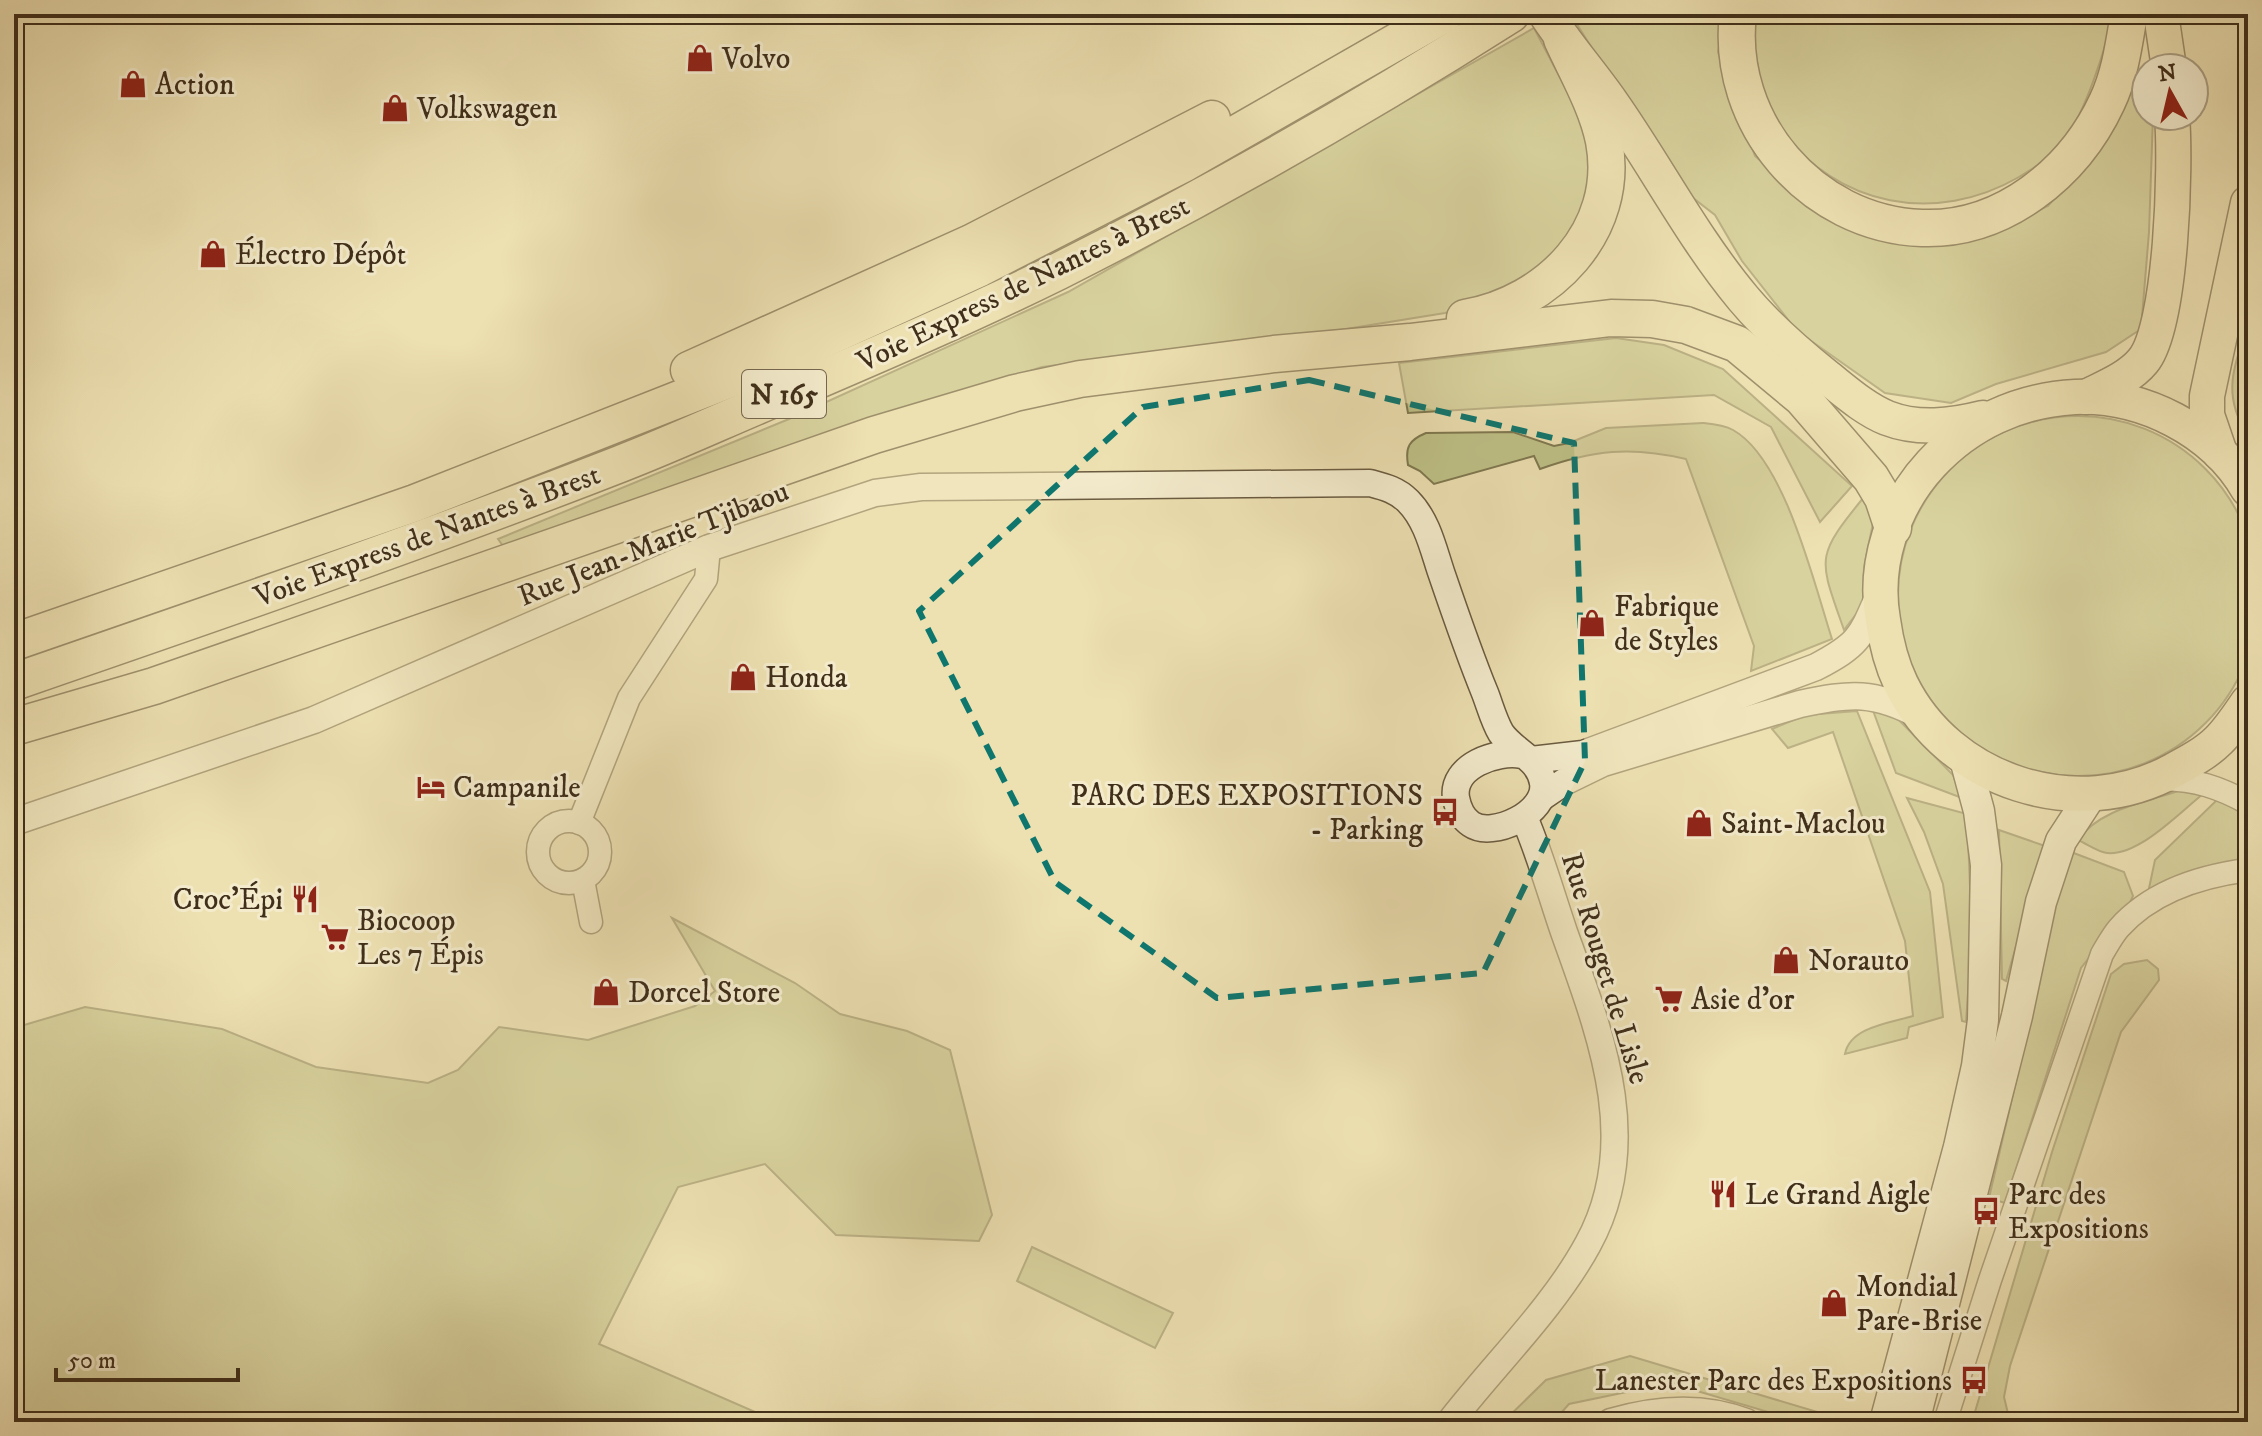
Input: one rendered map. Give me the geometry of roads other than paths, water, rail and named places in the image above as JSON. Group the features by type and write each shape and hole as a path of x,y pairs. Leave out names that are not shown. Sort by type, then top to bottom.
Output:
{"highway":[{"name":"N 165","path":"415,503 465,464 652,386 971,243 1176,139 1398,14"},
{"name":"Voie Express de Nantes à Brest","path":"14,642 415,503 771,363 980,268 1185,163 1445,14"},
{"name":"Voie Express de Nantes à Brest","path":"14,682 470,521 625,462 889,350 1056,272 1164,217 1419,72 1511,14"},
{"path":"1738,14 1736,46 1741,83 1755,119 1790,170 1823,195 1853,212 1921,228 1959,225 1988,217 2024,200 2057,174 2087,139 2108,101 2121,61 2129,14"},
{"path":"1274,354 1481,315 1517,300 1552,279 1577,255 1593,230 1603,198 1606,172 1604,142 1596,112 1554,27"},
{"path":"14,727 154,686 941,413 1080,379 1274,354 1410,342 1611,318 1652,319 1686,325 1737,344 1802,398 1871,478 1883,498 1893,528"}],"main road":[{"path":"2161,14 2167,52"},
{"path":"1554,27 1610,101 1742,297 1795,352 1855,399 1886,417 1912,425 1930,426 1997,415"},
{"path":"2086,397 2130,373 2143,361 2155,342 2161,318 2172,207 2172,132"},
{"path":"2220,453 2207,415 2207,396 2248,203"},
{"path":"2248,489 2220,453 2197,434 2145,407 2086,397 2055,398 2025,404 1969,430 1923,473 1906,499 1885,548 1880,593 1887,648 1901,683 1921,716 1941,739 1965,759 2004,780 2047,792 2091,795 2125,790 2158,779 2218,742 2248,702"},
{"path":"1885,1422 1937,1232 1977,1066 1983,1020 1986,865 1979,811 1965,759"},
{"path":"1914,1422 2017,1016 2041,902 2061,841 2091,795"}],"street":[{"name":"Rue Jean-Marie Tjibaou","path":"14,822 314,720 709,548 875,493 921,487 1370,483 1396,491 1410,503 1426,525 1472,661 1501,733 1527,757"},
{"path":"579,823 629,698 706,579 709,548"},
{"path":"1527,757 1539,769 1544,786 1535,809 1524,817 1484,828 1471,825 1458,810 1455,792 1459,779 1477,763 1510,752 1527,757 1583,754 1816,667 1845,651 1861,634 1880,593"},
{"name":"Rue Jean-Marie Tjibaou","path":"1472,661 1484,737 1477,763"},
{"path":"1542,797 1603,763 1831,697 1862,695 1894,702 1921,716"},
{"path":"2158,779 2192,780 2248,803"},
{"name":"Rue Rouget de Lisle","path":"1450,1422 1570,1274 1590,1242 1605,1206 1616,1150 1616,1117 1603,1049 1524,817"},
{"path":"559,823 579,823 596,835 600,845 598,866 583,880 573,884 553,879 545,873 538,854 544,835 559,823"},
{"path":"1945,1422 1994,1267 2102,954 2119,928 2145,904 2189,883 2248,870"},
{"path":"583,880 591,922"},
{"path":"1611,1422 1668,1409 1702,1412 1746,1422"}],"place":[{"name":"Volvo","path":"700,58"},
{"name":"Action","path":"133,84"},
{"name":"Volkswagen","path":"395,108"},
{"name":"Électro Dépôt","path":"213,254"},
{"name":"Fabrique de Styles","path":"1592,623"},
{"name":"Honda","path":"743,677"},
{"name":"Campanile","path":"431,787"},
{"name":"PARC DES EXPOSITIONS - Parking","path":"1445,812"},
{"name":"Saint-Maclou","path":"1699,823"},
{"name":"Croc'Épi","path":"305,899"},
{"name":"Biocoop Les 7 Épis","path":"335,937"},
{"name":"Norauto","path":"1786,960"},
{"name":"Dorcel Store","path":"606,992"},
{"name":"Asie d'or","path":"1669,999"},
{"name":"Le Grand Aigle","path":"1723,1194"},
{"name":"Parc des Expositions","path":"1986,1211"},
{"name":"Mondial Pare-Brise","path":"1834,1303"},
{"name":"Lanester Parc des Expositions","path":"1974,1380"}]}
